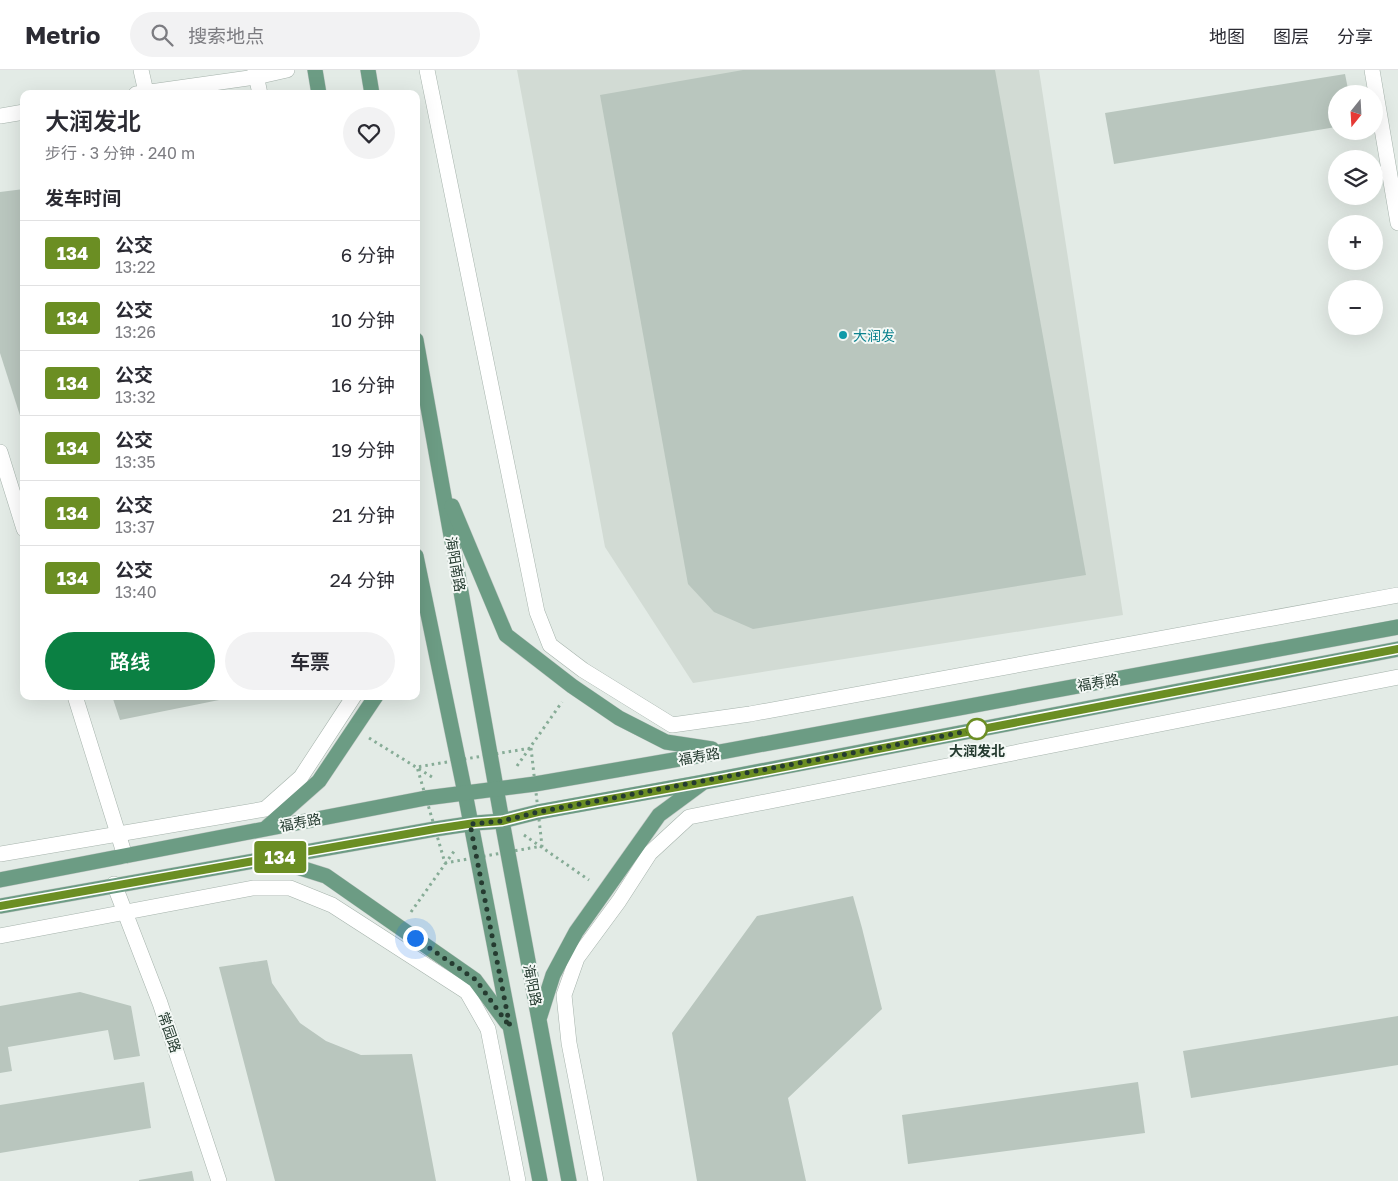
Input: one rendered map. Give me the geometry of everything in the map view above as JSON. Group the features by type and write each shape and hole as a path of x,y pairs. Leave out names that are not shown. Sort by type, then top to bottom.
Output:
{"main road":[{"path":"314,70 319,90"},
{"path":"368,70 371,90"},
{"name":"海阳南路","path":"420,362 496,789"},
{"path":"442,482 506,636 572,686 619,718 666,742 726,751"},
{"path":"420,575 465,793 540,1181"},
{"name":"福寿路","path":"0,880 426,798 496,789 726,751 1398,627"},
{"name":"福寿路","path":"0,906 114,884 470,824 502,821 548,810 704,782 1398,649"},
{"path":"266,828 319,781 373,700"},
{"path":"539,1020 553,975 576,932 659,815 704,782"},
{"name":"海阳路","path":"496,789 569,1181"},
{"path":"271,859 326,876 476,980 510,1027"}],"street":[{"path":"141,90 142,70"},
{"path":"158,90 256,73 287,70"},
{"path":"426,70 537,612 550,645 583,670 672,725 760,712 1398,595"},
{"path":"1372,70 1398,223"},
{"path":"256,73 259,90"},
{"path":"0,116 20,113"},
{"path":"0,452 20,516"},
{"path":"596,1181 569,1044 564,995 577,958 619,901 650,854 689,817 1398,677"},
{"path":"76,700 125,856"},
{"path":"0,854 265,809 301,777 351,700"},
{"name":"常园路","path":"114,884 160,1003 219,1181"},
{"path":"0,936 253,888 290,888 332,905 466,992 488,1029 518,1181"}],"path":[{"path":"531,748 572,686"},
{"path":"354,729 417,767"},
{"path":"542,846 606,892"},
{"path":"400,928 445,863"}],"shaded area":[{"name":"大润发","path":"517,70 1039,70 1123,615 693,683 605,547"}],"building":[{"name":"大润发","path":"743,70 995,70 1086,575 753,629 714,612 688,584 600,95"},
{"path":"1345,74 1347,85 1328,85 1328,128 1114,164 1105,113"},
{"path":"20,190 20,416 0,353 0,192"},
{"path":"113,700 219,700 120,720"},
{"path":"853,896 882,1009 788,1098 806,1181 697,1181 672,1033 757,916"},
{"path":"267,960 272,983 300,1023 326,1041 361,1055 412,1054 436,1181 275,1181 219,967"},
{"path":"80,992 131,1006 140,1056 114,1060 108,1030 8,1047 12,1071 0,1073 0,1006"},
{"path":"1398,1016 1398,1065 1191,1098 1183,1051"},
{"path":"144,1082 151,1128 0,1153 0,1105"},
{"path":"1138,1082 1145,1133 908,1164 902,1115"},
{"path":"192,1171 194,1181 139,1181 139,1180"}],"bus line":[{"name":"134","path":"0,906 114,884 271,859 435,829 502,821 538,812 722,779 1398,649"}],"place":[{"name":"大润发","path":"843,335"},
{"name":"大润发北","path":"977,729"}],"route":[{"path":"415,938 476,980 510,1027 470,824 502,821 538,812 980,729 977,729"}]}
